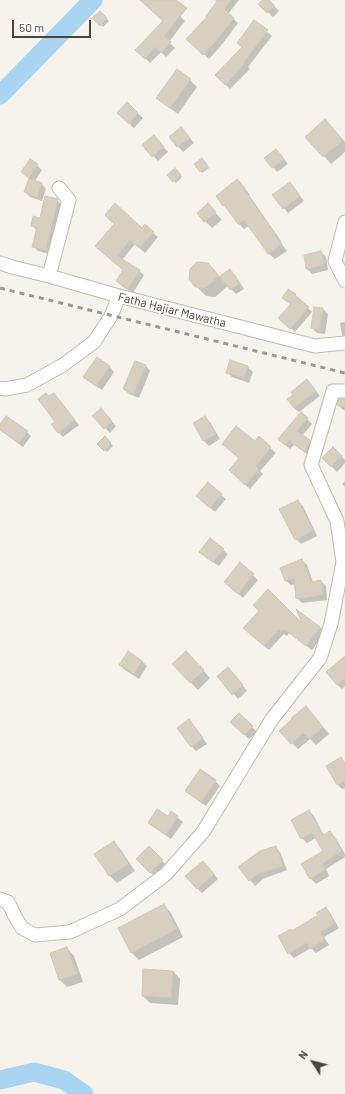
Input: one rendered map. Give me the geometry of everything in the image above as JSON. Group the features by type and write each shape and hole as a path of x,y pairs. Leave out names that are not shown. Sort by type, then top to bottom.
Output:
{"street":[{"path":"50,276 69,200 59,188"},
{"path":"345,222 336,261 345,281"},
{"name":"Fatha Hajiar Mawatha","path":"0,263 12,268 50,276 119,296 315,346 345,343"},
{"path":"0,388 5,389 27,385 63,365 94,342 111,316 119,296"},
{"path":"0,899 8,902 22,928 35,935 70,932 120,909 166,874 203,832 272,719 320,658 331,624 343,562 337,521 311,465 333,391 345,391"}],"building":[{"path":"140,0 176,0 187,8 164,36 171,42 161,53 155,47 145,59 135,50 163,21"},
{"path":"218,0 231,0 224,9 234,18 203,55 186,39 207,17 206,16"},
{"path":"263,0 269,0 275,6 267,13 258,4"},
{"path":"100,11 107,18 100,26 92,18"},
{"path":"254,20 268,30 244,62 245,63 225,85 215,75 242,47 237,43"},
{"path":"177,69 191,79 170,108 156,98"},
{"path":"127,102 138,113 129,124 117,113"},
{"path":"325,119 343,140 323,157 305,137"},
{"path":"181,127 190,138 177,147 169,137"},
{"path":"154,135 164,147 152,157 142,145"},
{"path":"276,149 284,159 272,168 264,158"},
{"path":"202,158 208,166 200,172 194,164"},
{"path":"30,159 38,164 29,178 21,172"},
{"path":"175,168 181,175 173,182 167,175"},
{"path":"29,178 42,183 37,197 24,192"},
{"path":"237,179 245,188 244,189 276,235 275,236 282,244 268,254 244,220 238,224 216,196"},
{"path":"290,182 300,196 283,209 272,195"},
{"path":"45,196 58,199 46,250 32,247 37,227 31,226 33,216 40,218"},
{"path":"115,203 142,228 145,224 154,232 139,248 130,240 117,256 140,270 128,289 116,281 123,270 95,246 114,224 105,215"},
{"path":"208,203 216,212 204,222 197,213"},
{"path":"321,251 324,265 306,269 304,255"},
{"path":"197,262 208,263 219,276 205,288 195,287 189,279 190,269"},
{"path":"230,269 240,283 230,290 220,276"},
{"path":"288,289 296,294 295,295 309,307 290,329 278,318 291,304 282,298"},
{"path":"314,307 323,308 320,330 311,328"},
{"path":"97,357 110,366 96,386 83,377"},
{"path":"230,360 248,366 244,378 226,373"},
{"path":"135,361 146,365 134,394 123,389"},
{"path":"307,379 316,391 294,408 287,399 293,395 291,392"},
{"path":"46,393 49,396 54,393 75,420 58,433 51,424 55,422 38,399"},
{"path":"339,399 345,399 345,407 337,405"},
{"path":"101,408 112,421 104,429 92,416"},
{"path":"301,412 308,418 297,431 310,440 305,452 289,441 285,445 278,439"},
{"path":"6,416 28,431 19,443 0,430 0,424"},
{"path":"205,416 216,434 203,441 193,423"},
{"path":"236,426 255,441 259,436 271,447 256,466 259,469 245,485 229,470 239,458 222,444"},
{"path":"105,436 111,443 104,451 97,444"},
{"path":"333,447 342,456 331,467 322,458"},
{"path":"208,482 222,494 210,508 196,496"},
{"path":"298,500 313,531 295,540 279,509"},
{"path":"210,538 224,549 213,562 199,552"},
{"path":"302,559 311,582 321,580 323,595 296,599 294,578 285,581 280,568"},
{"path":"240,562 254,574 238,594 224,582"},
{"path":"268,589 302,623 296,609 320,627 306,646 284,629 281,632 279,629 264,646 243,628 259,611 253,605"},
{"path":"128,651 142,661 134,674 119,665"},
{"path":"186,651 204,670 190,683 172,664"},
{"path":"345,656 345,678 337,685 326,672"},
{"path":"228,667 243,685 232,695 217,676"},
{"path":"306,706 323,727 309,739 303,733 291,744 279,731 292,719 291,718"},
{"path":"239,713 253,726 244,735 230,722"},
{"path":"189,719 203,738 191,747 177,728"},
{"path":"341,757 345,764 345,781 337,785 326,766"},
{"path":"200,769 216,780 201,802 185,791"},
{"path":"157,809 168,816 171,811 178,816 166,835 148,823"},
{"path":"309,810 323,835 330,831 342,851 322,864 325,870 310,879 301,864 323,851 312,833 301,839 291,820"},
{"path":"114,841 129,864 109,876 94,854"},
{"path":"149,846 163,860 150,873 136,859"},
{"path":"276,846 283,866 258,874 249,881 238,867 260,851"},
{"path":"203,861 214,874 197,889 185,876"},
{"path":"164,904 177,929 131,953 118,928"},
{"path":"326,907 335,923 320,932 324,940 311,949 307,943 288,954 278,936 291,929 292,931 318,915 316,913"},
{"path":"67,947 77,974 59,980 50,953"},
{"path":"143,969 173,971 171,998 142,996"}],"waterway":[{"path":"0,95 93,0"},
{"path":"0,1080 34,1072 64,1080 84,1094"}],"railway":[{"path":"0,288 345,373"}]}
